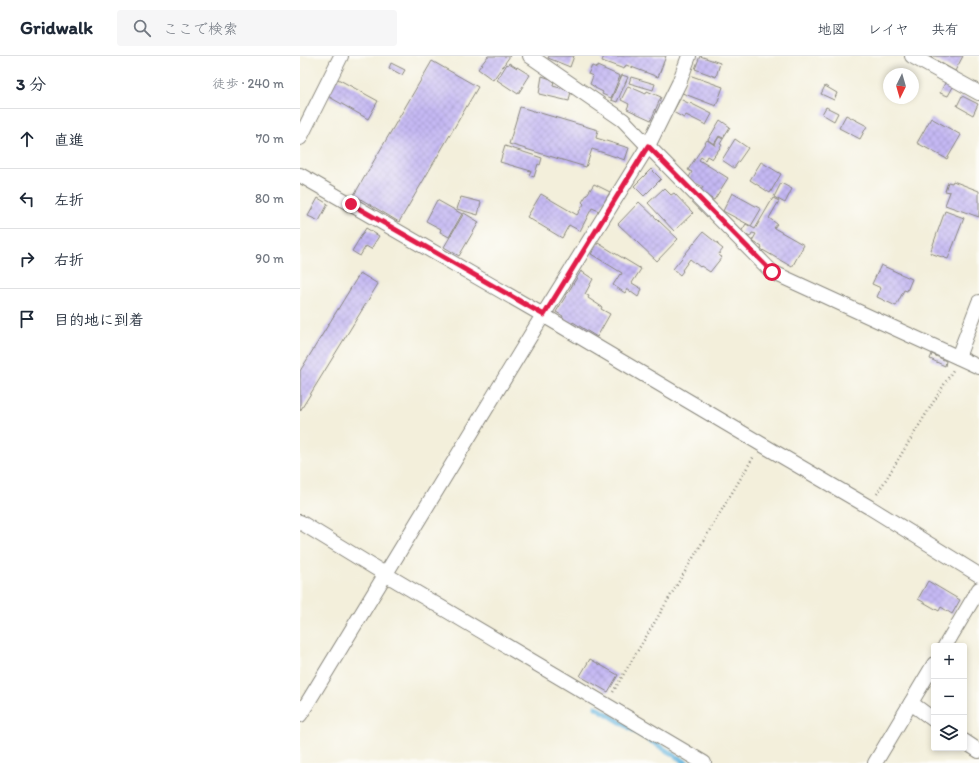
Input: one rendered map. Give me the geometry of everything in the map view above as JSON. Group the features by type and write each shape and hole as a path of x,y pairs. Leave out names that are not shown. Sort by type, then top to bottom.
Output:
{"street":[{"path":"300,138 341,56"},
{"path":"530,56 623,120 772,272 979,366"},
{"path":"300,715 648,146 679,83 689,56"},
{"path":"912,56 979,93"},
{"path":"300,175 544,315 869,507 979,575"},
{"path":"958,357 979,302"},
{"path":"300,522 704,763"},
{"path":"947,643 979,589"},
{"path":"875,763 931,669"},
{"path":"911,704 931,718"},
{"path":"967,743 979,751"}],"path":[{"path":"869,507 954,368 958,357"},
{"path":"606,705 761,444"}],"building":[{"path":"488,56 510,56 493,80 478,69"},
{"path":"549,56 574,56 570,67 548,58"},
{"path":"604,56 666,56 658,77 626,65 624,69 602,61"},
{"path":"700,56 720,63 716,77 695,69"},
{"path":"929,56 963,56 955,71"},
{"path":"432,61 478,87 399,222 354,195"},
{"path":"391,63 405,70 402,75 389,68"},
{"path":"509,63 530,75 518,94 497,80"},
{"path":"592,66 597,68 597,66 620,76 611,98 602,94 603,92 590,84 593,76 588,74"},
{"path":"622,75 628,77 617,102 611,100"},
{"path":"689,75 723,87 716,106 682,93"},
{"path":"542,76 554,80 553,86 571,91 569,101 539,94"},
{"path":"631,77 655,84 653,90 629,83"},
{"path":"336,78 378,101 368,119 326,95"},
{"path":"946,81 954,85 948,96 940,93"},
{"path":"628,86 646,94 647,91 661,97 651,120 627,109 629,104 621,100"},
{"path":"825,86 837,93 834,100 821,94"},
{"path":"962,96 978,104 973,115 957,106"},
{"path":"680,99 712,114 706,125 686,115 684,118 673,112"},
{"path":"520,107 598,130 596,138 629,148 625,160 592,149 586,167 509,144"},
{"path":"826,107 838,113 834,121 822,114"},
{"path":"846,115 867,126 860,139 839,128"},
{"path":"931,118 961,135 947,159 917,143"},
{"path":"720,120 730,127 723,138 719,136 714,144 708,140"},
{"path":"719,137 723,139 720,144 722,145 712,159 707,156 705,160 701,157 699,160 728,178 714,200 700,192 703,187 688,179 692,172 688,170 707,140 716,146 715,144"},
{"path":"735,139 748,148 734,168 722,160"},
{"path":"505,146 542,158 540,165 538,164 534,177 529,175 531,171 500,162"},
{"path":"761,162 781,174 770,193 750,180"},
{"path":"651,169 661,179 644,196 634,186"},
{"path":"953,181 979,191 979,217 945,205 950,192 945,191 948,182 952,183"},
{"path":"781,183 792,189 785,203 774,197"},
{"path":"594,184 610,192 599,211 592,208 580,231 569,225 562,238 527,217 541,194 577,215 584,204 582,202"},
{"path":"664,188 671,195 674,193 693,213 674,231 648,203"},
{"path":"732,193 761,209 751,226 723,211"},
{"path":"461,197 481,202 478,215 457,209"},
{"path":"318,198 328,204 319,221 308,216"},
{"path":"773,198 779,201 769,218 777,224 774,228 804,245 792,267 761,249 762,247 752,241 756,234 752,233 750,237 741,232 746,224 755,229"},
{"path":"437,200 462,214 449,237 440,232 441,229 426,221"},
{"path":"639,202 678,239 657,261 618,224"},
{"path":"945,211 964,218 948,259 930,253"},
{"path":"464,213 479,222 459,256 444,247"},
{"path":"366,228 379,236 371,249 366,246 360,256 352,251"},
{"path":"703,232 723,249 718,255 722,257 710,272 701,266 700,267 690,259 680,275 673,269"},
{"path":"598,243 641,269 632,283 642,289 638,297 627,289 625,293 613,285 622,273 591,254"},
{"path":"881,265 912,279 907,291 904,290 896,306 877,297 881,288 872,284"},
{"path":"581,271 593,279 585,294 589,296 588,298 602,307 601,309 610,314 597,337 573,322 572,324 562,318 563,316 556,312"},
{"path":"360,273 378,284 300,411 300,371"},
{"path":"932,354 946,361 945,366 930,359"},
{"path":"928,581 960,600 952,614 941,607 939,611 918,599"},
{"path":"590,659 618,675 608,692 580,676"}],"waterway":[{"path":"596,707 687,763"}],"route":[{"path":"351,204 544,315 648,146 772,272"}]}
